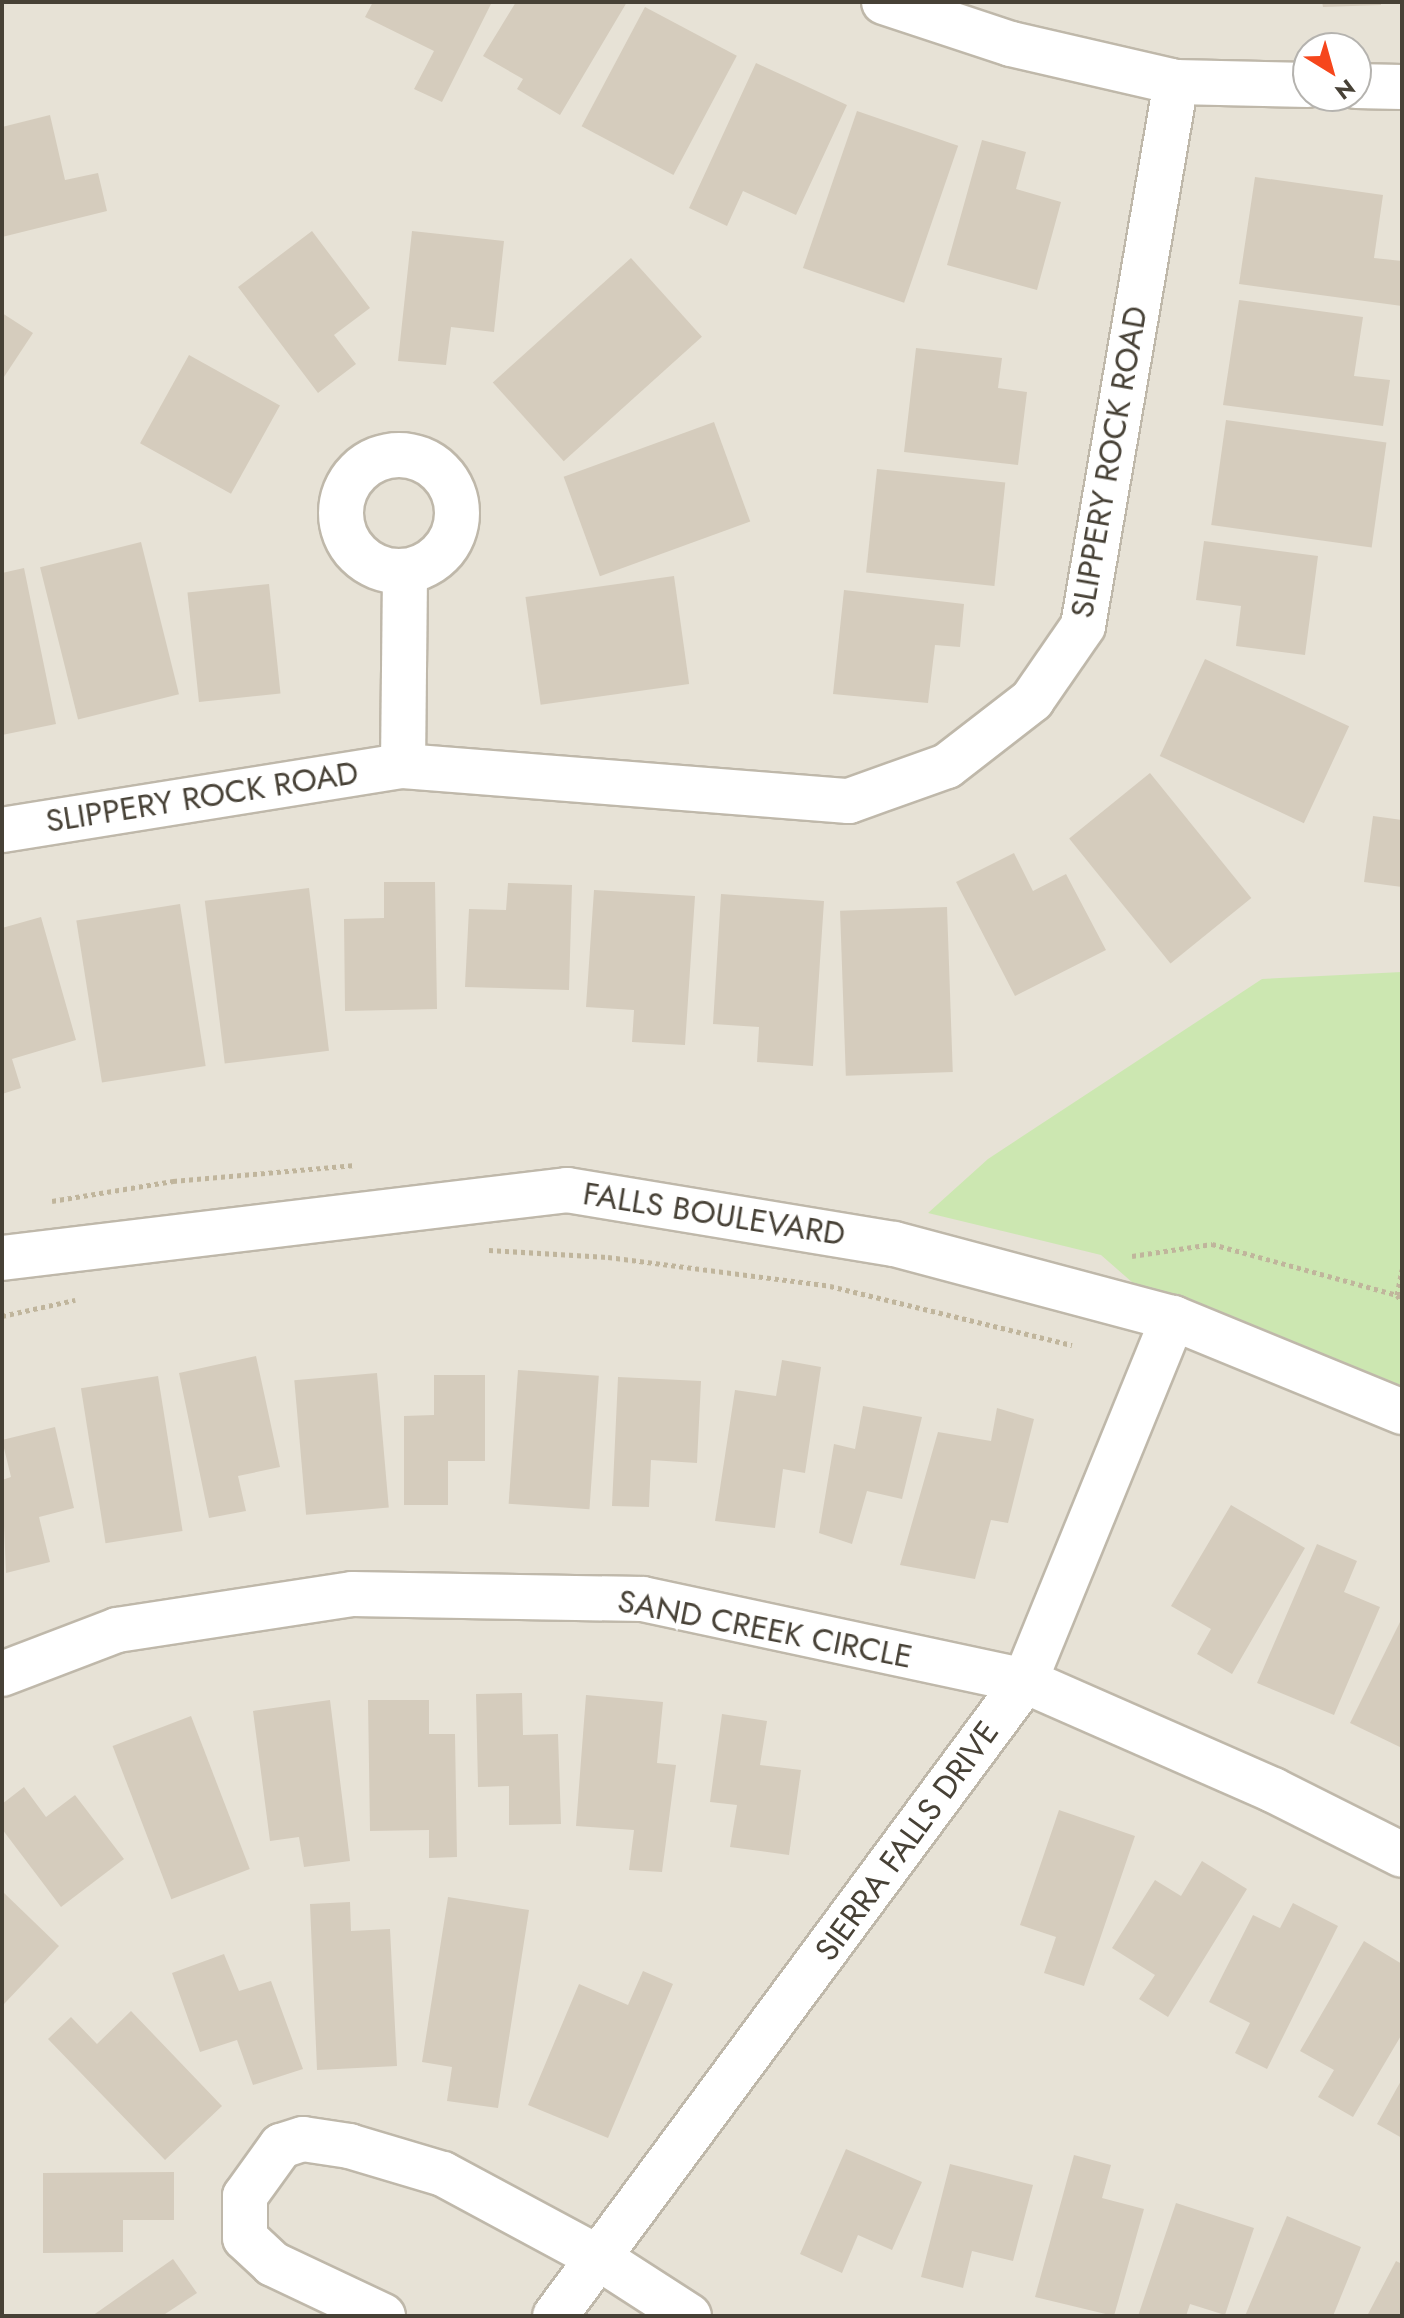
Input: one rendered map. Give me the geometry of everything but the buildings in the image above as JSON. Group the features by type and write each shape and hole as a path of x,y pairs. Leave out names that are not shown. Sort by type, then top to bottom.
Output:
{"street":[{"path":"884,2 1011,44 1176,82 1292,85"},
{"name":"SLIPPERY ROCK ROAD","path":"2,830 403,766 849,801 947,766 1032,700 1083,626 1176,82"},
{"path":"1372,86 1402,87"},
{"name":"SLIPPERY ROCK ROAD","path":"403,766 405,571"},
{"name":"FALLS BOULEVARD","path":"2,1258 567,1190 894,1244 1173,1318 1402,1412"},
{"name":"SIERRA FALLS DRIVE","path":"555,2316 1025,1681 1173,1318"},
{"name":"SAND CREEK CIRCLE","path":"2,1674 117,1630 352,1594 643,1599 1025,1681 1273,1790 1402,1855"},
{"path":"383,2316 273,2264 245,2238 245,2196 281,2146 303,2139 349,2146 443,2174 599,2258 689,2316"}],"path":[{"path":"477,1249 608,1257 830,1286 1072,1345"},
{"path":"1397,1295 1402,1302"},
{"path":"2,1316 79,1299"}],"shaded area":[{"path":"2,2 1402,2 1402,2316 2,2316"}],"green space":[{"path":"1402,972 1402,1412 1173,1318 1101,1255 928,1213 988,1159 1262,979"}]}
